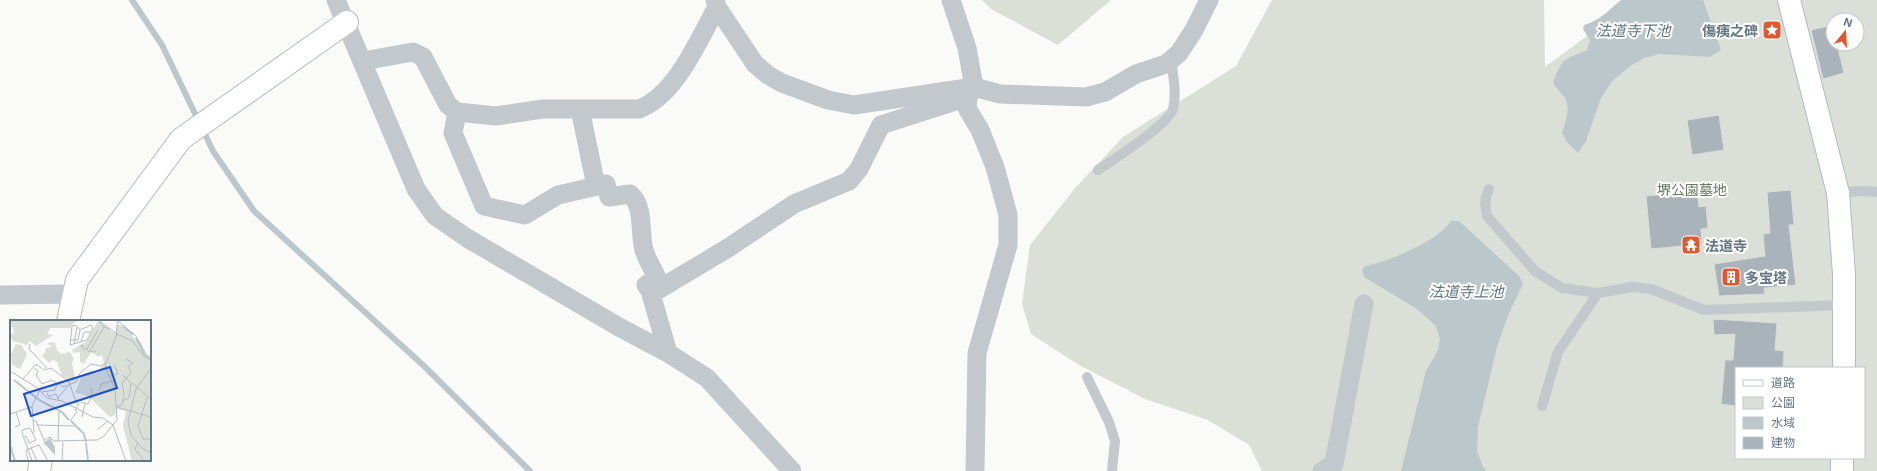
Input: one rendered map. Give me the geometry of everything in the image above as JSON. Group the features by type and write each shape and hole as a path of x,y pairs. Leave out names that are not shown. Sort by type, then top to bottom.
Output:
{"street":[{"path":"336,0 347,22 416,189 435,216 467,238 619,327 668,353 707,378 792,471"},
{"path":"951,0 967,48 971,92 967,108 980,130 995,167 1008,215 1008,245 977,353 975,471"},
{"path":"363,61 413,52 423,57 448,105 457,112 496,116 543,109 638,109 650,105 673,82 716,4 755,64 782,84 828,100 854,105 971,92 1086,97 1105,92 1136,74 1166,64 1179,53 1209,0"},
{"path":"1789,0 1838,193 1844,274 1844,367"},
{"path":"68,320 77,280 181,139 347,22"},
{"path":"651,294 728,248 794,204 849,181 859,169 881,125 971,92"},
{"path":"580,109 596,186"},
{"path":"457,112 453,133 484,206 525,215 558,195 606,184 609,198 630,194 636,200 642,229 644,249 657,278 646,285 651,294 668,353"},
{"path":"0,295 74,294"},
{"path":"1322,471 1334,464 1364,304"},
{"path":"1842,459 1842,471"},
{"path":"39,471 41,461"}],"lane":[{"path":"1098,170 1150,134 1168,118 1173,110 1174,91 1171,60"},
{"path":"1489,189 1485,197 1487,216 1535,271 1562,288 1598,293 1632,287 1651,289 1704,310 1845,305"},
{"path":"1838,193 1861,191 1877,192"},
{"path":"1542,406 1558,352 1598,293"},
{"path":"1087,377 1109,422 1115,441 1112,471"}],"green space":[{"path":"982,0 1111,0 1058,45 991,9"},
{"name":"堺公園墓地","path":"1272,0 1544,0 1545,67 1636,0 1877,0 1877,471 1262,471 1249,445 1208,420 1145,399 1079,365 1031,334 1022,304 1030,245 1076,187 1123,137 1236,66"}],"water":[{"name":"法道寺下池","path":"1621,0 1703,0 1721,50 1710,57 1659,54 1644,58 1632,65 1612,81 1601,98 1586,141 1578,153 1567,142 1562,133 1567,116 1567,102 1553,82 1565,60 1587,50 1590,40 1583,29 1584,25 1599,18"},
{"name":"法道寺上池","path":"1451,221 1459,221 1519,276 1523,284 1509,313 1497,347 1478,427 1477,451 1486,471 1401,471 1426,371 1438,350 1440,339 1436,326 1417,309 1364,277 1362,270 1365,266 1375,264 1412,250 1445,229"}],"building":[{"path":"1825,27 1825,52 1839,52 1844,73 1823,79 1811,30"},
{"path":"1719,115 1724,150 1692,155 1687,120"},
{"path":"1791,190 1794,225 1789,225 1796,285 1764,288 1765,294 1719,296 1714,264 1765,256 1763,234 1770,233 1767,192"},
{"path":"1697,191 1699,207 1706,206 1708,228 1701,229 1702,244 1651,249 1646,196"},
{"path":"1713,319 1777,323 1775,350 1784,351 1783,367 1735,367 1735,406 1721,404 1725,360 1733,360 1735,334 1714,335"}],"waterway":[{"path":"132,0 162,45 213,151 254,211 424,366 530,471"}],"place":[{"name":"傷痍之碑","path":"1772,30"},
{"name":"法道寺","path":"1691,245"},
{"name":"多宝塔","path":"1731,277"}]}
